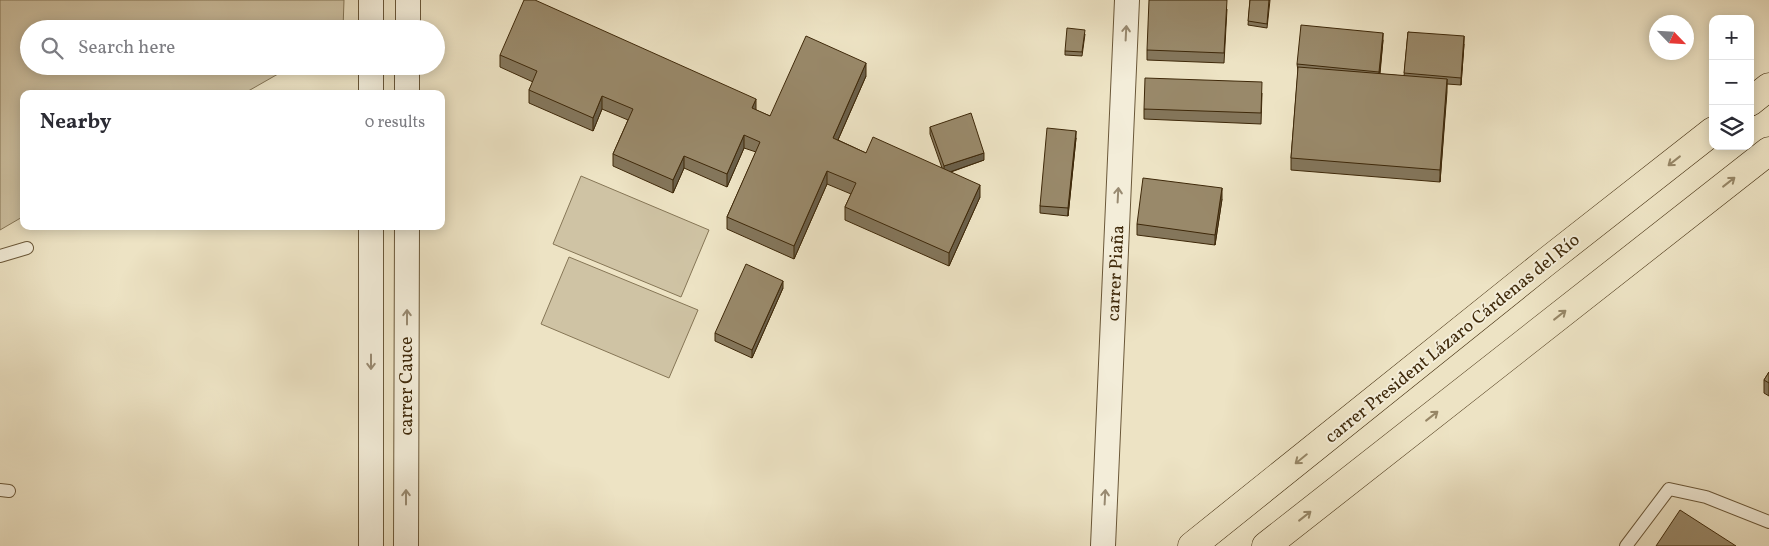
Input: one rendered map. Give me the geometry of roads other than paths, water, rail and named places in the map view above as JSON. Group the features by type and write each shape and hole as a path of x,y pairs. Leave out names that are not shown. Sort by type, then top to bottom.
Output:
{"main road":[{"path":"1754,99 1769,87"},
{"name":"carrer President Lázaro Cárdenas del Río","path":"1192,546 1709,134"},
{"path":"1266,546 1769,151"}],"street":[{"path":"371,0 371,20"},
{"path":"408,0 408,20"},
{"name":"carrer Piaña","path":"1102,546 1127,0"},
{"path":"371,75 371,90"},
{"path":"407,75 407,90"},
{"name":"carrer Cauce","path":"371,230 371,546"},
{"name":"carrer Cauce","path":"406,546 407,230"}],"lane":[{"path":"0,256 27,248"},
{"path":"1626,546 1669,489 1706,496 1769,522"}]}
